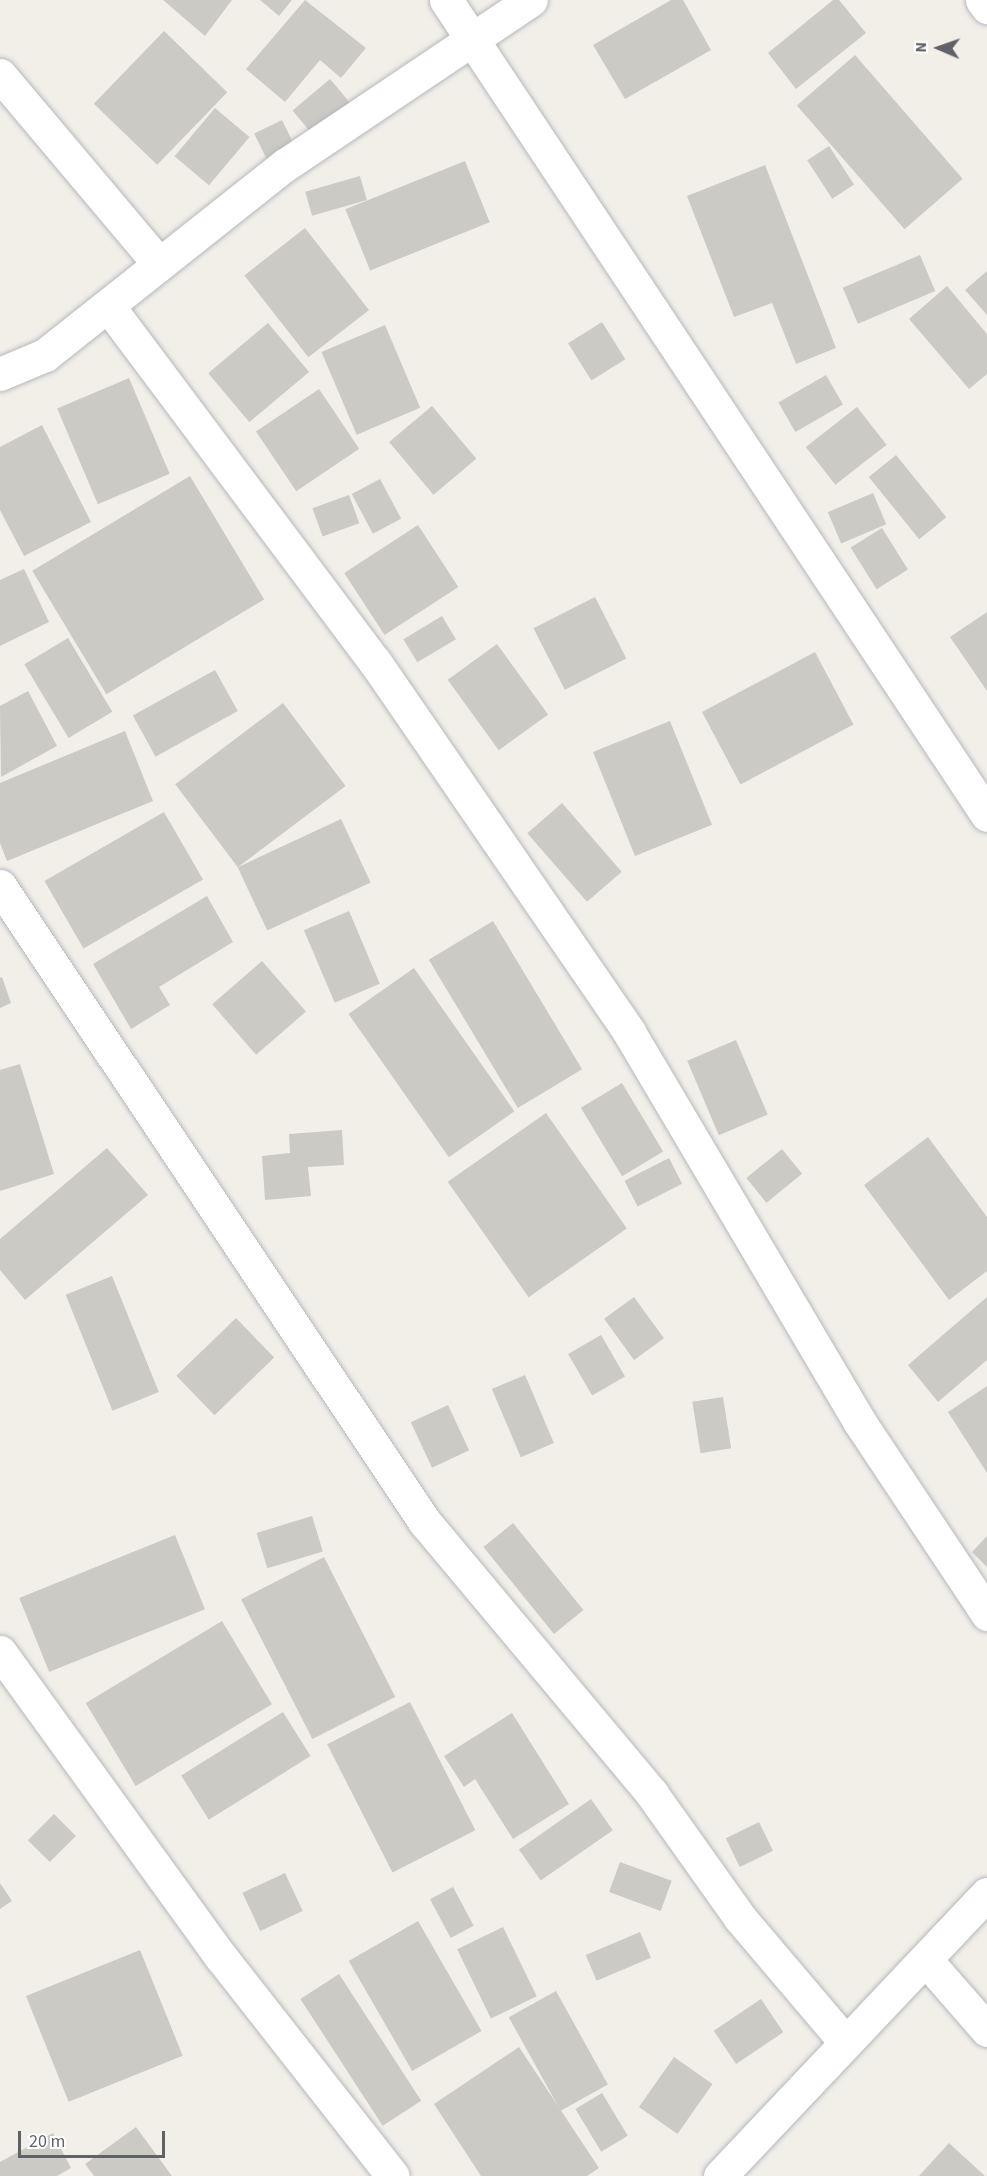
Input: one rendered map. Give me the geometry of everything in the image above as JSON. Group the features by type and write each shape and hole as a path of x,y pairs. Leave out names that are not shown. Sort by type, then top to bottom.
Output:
{"street":[{"path":"446,0 470,41 987,815"},
{"path":"0,374 45,355 109,307 159,264 285,165 531,0"},
{"path":"982,0 987,7"},
{"path":"0,75 159,264"},
{"path":"109,307 375,662 629,1032 859,1421 987,1614"},
{"path":"0,886 424,1521 652,1794 740,1918 845,2042"},
{"path":"0,1652 221,1957 393,2176"},
{"path":"720,2176 987,1894"},
{"path":"926,1960 987,2030"}],"building":[{"path":"163,0 232,0 205,36"},
{"path":"260,0 292,0 279,16"},
{"path":"305,0 366,48 341,78 320,60 285,102 246,69"},
{"path":"671,0 683,0 711,50 625,99 593,45"},
{"path":"833,0 839,0 866,33 796,89 768,53"},
{"path":"164,31 227,92 157,165 94,104"},
{"path":"855,55 963,179 904,229 797,106"},
{"path":"330,79 352,106 315,137 292,110"},
{"path":"215,108 249,137 209,185 175,156"},
{"path":"282,120 298,153 270,167 254,134"},
{"path":"829,146 854,185 832,199 807,160"},
{"path":"465,161 490,222 370,271 345,209"},
{"path":"765,165 836,348 796,364 772,303 734,317 687,196"},
{"path":"360,176 367,200 312,216 305,192"},
{"path":"305,228 369,310 308,357 244,275"},
{"path":"920,255 935,291 858,324 843,288"},
{"path":"987,271 987,315 965,290"},
{"path":"947,286 987,334 987,374 969,389 909,319"},
{"path":"602,322 625,359 591,381 568,343"},
{"path":"268,323 309,372 249,422 208,373"},
{"path":"385,325 420,408 357,435 321,352"},
{"path":"826,375 843,404 795,432 778,403"},
{"path":"129,378 170,474 98,504 57,408"},
{"path":"319,389 359,449 296,491 256,431"},
{"path":"432,406 476,459 433,495 389,442"},
{"path":"857,407 887,445 835,485 806,447"},
{"path":"42,425 91,522 24,556 0,510 0,447"},
{"path":"896,455 946,517 919,539 869,477"},
{"path":"190,476 264,599 106,694 32,571"},
{"path":"380,479 401,519 373,534 352,494"},
{"path":"873,493 886,524 841,543 828,512"},
{"path":"349,495 359,523 323,537 312,508"},
{"path":"418,525 458,587 385,635 344,573"},
{"path":"882,528 908,570 877,589 851,548"},
{"path":"24,569 49,622 0,646 0,580"},
{"path":"595,597 626,658 565,690 534,628"},
{"path":"987,612 987,691 950,637"},
{"path":"442,616 456,639 417,662 403,639"},
{"path":"68,638 112,712 69,738 24,664"},
{"path":"497,644 548,714 499,750 448,680"},
{"path":"815,652 853,724 740,784 702,712"},
{"path":"215,670 238,711 156,757 133,716"},
{"path":"28,691 57,746 1,777 0,706"},
{"path":"283,703 346,786 238,867 175,784"},
{"path":"670,721 712,825 635,856 593,752"},
{"path":"125,731 153,801 7,861 0,843 0,783"},
{"path":"562,803 622,872 587,902 527,833"},
{"path":"164,812 203,880 83,949 44,881"},
{"path":"341,819 371,882 267,931 238,867"},
{"path":"207,896 233,942 159,987 170,1005 131,1029 93,964"},
{"path":"349,911 380,984 335,1003 304,930"},
{"path":"493,921 582,1069 518,1108 429,960"},
{"path":"262,961 306,1012 256,1055 212,1004"},
{"path":"414,968 514,1111 449,1157 348,1014"},
{"path":"2,977 11,1003 0,1008 0,978"},
{"path":"736,1040 768,1115 719,1135 687,1061"},
{"path":"20,1064 54,1174 0,1191 0,1070"},
{"path":"622,1083 663,1152 622,1176 581,1108"},
{"path":"546,1113 627,1229 529,1297 448,1182"},
{"path":"342,1130 344,1165 308,1167 311,1196 265,1200 262,1156 290,1153 289,1134"},
{"path":"928,1137 987,1217 987,1271 949,1300 864,1185"},
{"path":"107,1148 148,1195 25,1300 0,1270 0,1239"},
{"path":"782,1149 802,1174 766,1203 746,1178"},
{"path":"669,1158 682,1184 638,1207 624,1181"},
{"path":"112,1276 159,1392 112,1411 66,1295"},
{"path":"634,1297 664,1338 634,1360 604,1319"},
{"path":"987,1297 987,1360 938,1402 908,1365"},
{"path":"236,1318 274,1358 215,1415 176,1376"},
{"path":"601,1335 625,1377 592,1396 568,1354"},
{"path":"525,1375 554,1443 521,1457 492,1389"},
{"path":"987,1386 987,1473 948,1412"},
{"path":"723,1397 731,1448 701,1453 692,1402"},
{"path":"448,1405 469,1450 432,1468 411,1422"},
{"path":"312,1516 323,1551 267,1568 257,1533"},
{"path":"513,1523 583,1610 554,1634 483,1547"},
{"path":"175,1535 205,1609 49,1672 19,1598"},
{"path":"987,1536 987,1567 972,1552"},
{"path":"324,1557 395,1697 312,1739 241,1599"},
{"path":"222,1621 272,1704 136,1786 86,1703"},
{"path":"410,1702 475,1830 393,1873 327,1744"},
{"path":"283,1712 311,1756 209,1820 181,1776"},
{"path":"512,1713 569,1804 513,1839 475,1779 464,1787 444,1756"},
{"path":"591,1799 613,1830 541,1881 519,1849"},
{"path":"54,1814 76,1836 50,1862 28,1840"},
{"path":"759,1822 773,1851 740,1867 726,1838"},
{"path":"620,1862 672,1881 661,1911 609,1892"},
{"path":"285,1873 303,1911 260,1931 242,1893"},
{"path":"0,1883 12,1901 0,1909"},
{"path":"453,1887 474,1926 451,1938 430,1899"},
{"path":"418,1921 482,2031 412,2071 349,1961"},
{"path":"503,1927 537,1996 491,2019 457,1949"},
{"path":"640,1932 651,1958 597,1981 586,1955"},
{"path":"140,1950 183,2056 69,2102 26,1996"},
{"path":"339,1974 421,2101 383,2126 300,1999"},
{"path":"556,1991 608,2085 561,2111 509,2017"},
{"path":"761,1999 783,2032 736,2064 714,2031"},
{"path":"519,2047 599,2168 587,2176 481,2176 434,2104"},
{"path":"674,2057 713,2084 678,2134 639,2107"},
{"path":"602,2093 628,2136 601,2152 575,2109"},
{"path":"136,2127 172,2176 94,2176 85,2164"},
{"path":"53,2133 71,2168 57,2176 0,2176 0,2162"},
{"path":"949,2143 985,2176 919,2176"}]}
